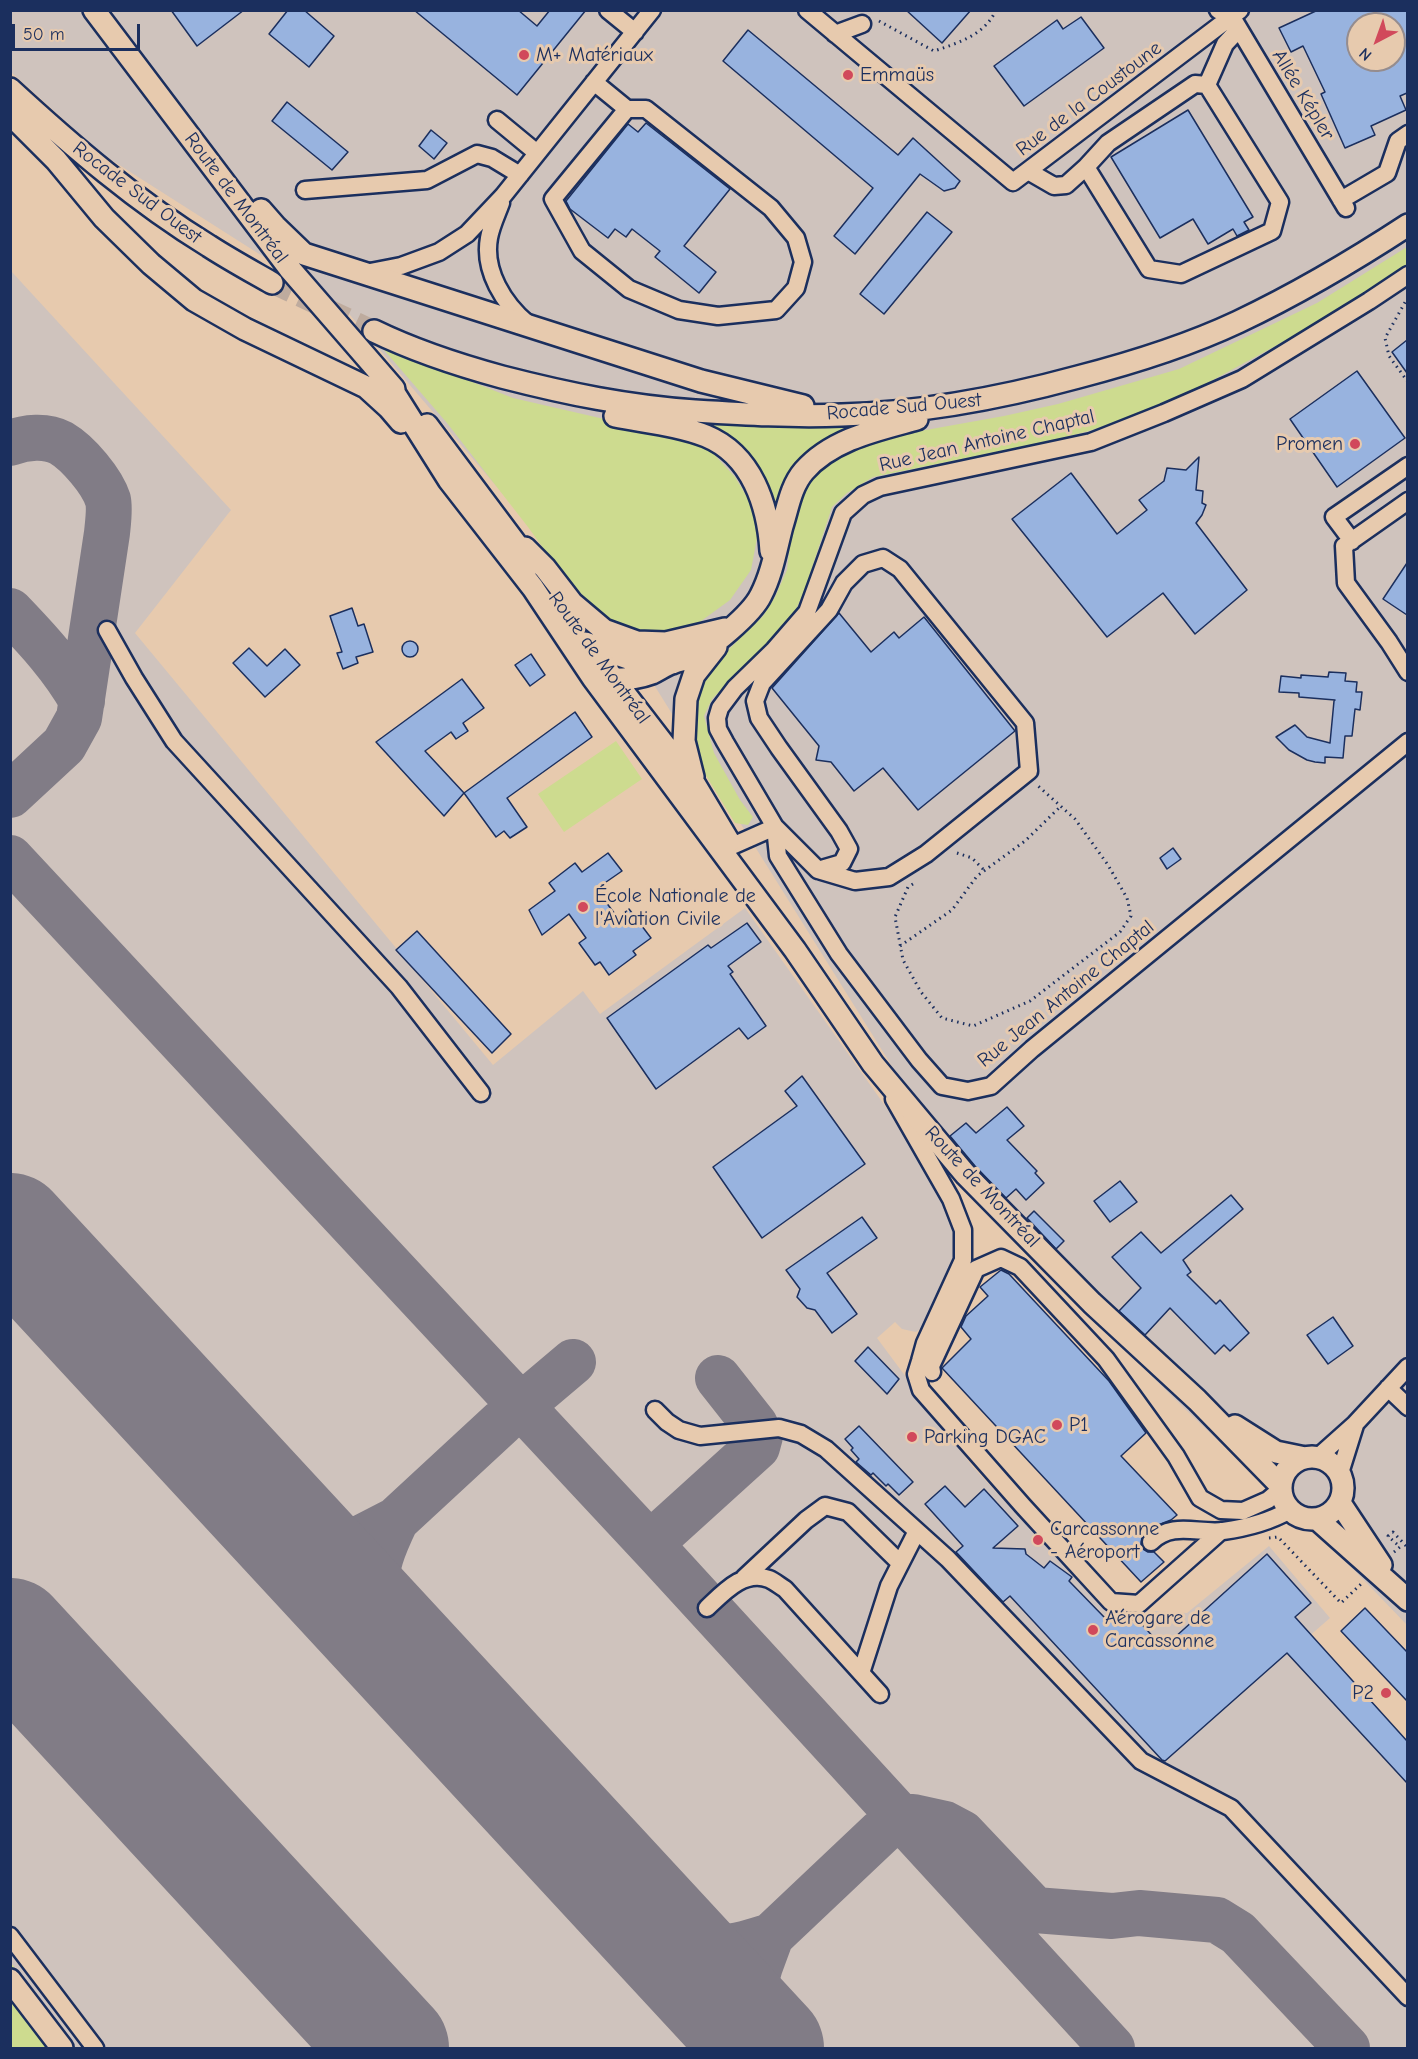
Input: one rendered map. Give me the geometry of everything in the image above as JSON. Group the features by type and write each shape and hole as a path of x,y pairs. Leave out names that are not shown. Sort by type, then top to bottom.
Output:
{"main road":[{"name":"Route de Montréal","path":"94,10 289,268 436,435 587,644 603,679 695,785 795,950"},
{"path":"111,33 126,39 228,169 282,233 304,254 701,381 842,415"},
{"name":"Rocade Sud Ouest","path":"10,89 67,141 146,203 208,246 272,283"},
{"path":"10,114 56,160 104,218 151,264 194,300 245,329 366,387 389,408 449,480"},
{"name":"Rocade Sud Ouest","path":"374,331 396,342 471,368 566,394 650,407 732,413 842,415 906,411 987,400 1131,363 1236,323 1311,285 1361,256 1407,225"},
{"name":"Route de Montréal","path":"386,380 449,480 603,679 873,1064 966,1175 1092,1303 1197,1400 1281,1487"},
{"path":"566,394 606,414 694,432 725,448 750,474 766,508 772,564"},
{"path":"603,679 636,678 689,658 747,614 761,596 796,482 822,453 862,435 987,400"},
{"path":"509,533 544,568 572,603 604,630 637,642 666,643 731,628"},
{"path":"533,588 587,644 631,659 672,663"},
{"path":"695,785 684,741 686,699 694,675 731,628"},
{"name":"Route de Montréal","path":"1197,1400 1276,1452 1311,1458"},
{"path":"1311,1458 1327,1460 1340,1473 1343,1483 1340,1503 1334,1510 1317,1519 1298,1516 1290,1510 1285,1503 1281,1487 1288,1468 1311,1458"},
{"path":"1340,1503 1402,1594"},
{"path":"1317,1519 1402,1594"},
{"path":"10,1980 62,2049"}],"street":[{"path":"608,10 635,32"},
{"path":"365,273 401,266 439,252 467,234 503,196 652,10"},
{"name":"Rue de la Coustoune","path":"807,10 1013,182 1232,17"},
{"path":"1207,85 1225,44 1232,17"},
{"name":"Allée Képler","path":"1232,17 1343,204 1387,173 1398,141 1407,134"},
{"path":"835,34 867,20"},
{"path":"594,82 627,109 646,109 771,208 796,238 802,262 796,288 776,310 718,316 679,310 629,289 582,251 553,199 627,109"},
{"path":"1028,171 1054,186 1066,185 1108,143 1195,84 1207,85"},
{"path":"1086,167 1149,269 1181,274 1272,231 1280,202 1207,85"},
{"path":"497,120 537,153"},
{"path":"304,190 427,180 477,154 492,158 520,175"},
{"path":"503,196 489,238 489,262 499,291 512,310 532,327"},
{"name":"Rue Jean Antoine Chaptal","path":"1407,275 1242,379 1164,413 1091,442 880,487 863,495 843,513 807,612 774,650 735,688 720,708 717,718 718,729 775,827 778,856 845,963 919,1060 942,1086 968,1091 990,1086 1032,1049 1407,742"},
{"path":"1352,541 1334,517 1407,466"},
{"path":"1407,501 1344,546 1346,583 1389,642 1407,672"},
{"path":"732,846 775,827 818,870 855,881 889,877 926,855 1029,771 1025,723 900,569 883,558 862,564 844,583 829,610 762,682 755,701 759,718 839,831 849,849 842,863 818,870"},
{"path":"107,630 174,741 399,987 481,1093"},
{"path":"873,1064 951,1199 963,1230 963,1260 959,1287 931,1366 932,1372"},
{"path":"1221,1531 1139,1604 1111,1602 1023,1506 941,1425 917,1392 916,1374 920,1361 959,1287 976,1269 1001,1258 1020,1267 1106,1359 1176,1456 1200,1498 1221,1510 1243,1512 1268,1500 1281,1487"},
{"path":"1311,1458 1355,1424 1407,1367"},
{"path":"1388,1388 1407,1407"},
{"path":"655,1410 679,1430 700,1436 779,1428 801,1434 826,1449 948,1559 1141,1761 1231,1808 1407,1997"},
{"path":"1340,1473 1355,1424"},
{"path":"707,1608 730,1587 744,1578 806,1520 825,1506 848,1512 900,1563"},
{"path":"1151,1542 1160,1533 1193,1529 1221,1531 1279,1517 1290,1510"},
{"path":"861,1673 889,1586 917,1532"},
{"path":"744,1578 767,1578 785,1589 880,1694"},
{"path":"10,1936 95,2049"}],"path":[{"path":"867,20 934,51 968,40 992,19 996,10"},
{"path":"1407,297 1385,338 1389,356 1407,382"},
{"path":"918,880 908,887 895,917 903,960 921,992 942,1018 973,1026 1030,1001 1120,932 1131,916 1127,898 1108,865 1075,819 1039,789 1029,771"},
{"path":"900,946 952,910 977,876 1025,841 1060,807"},
{"path":"952,834 957,853 972,858 985,871"},
{"path":"1394,1552 1400,1547 1388,1536 1392,1532 1407,1548"},
{"path":"1267,1539 1278,1537 1341,1604 1361,1584"}],"shaded area":[{"path":"11,10 1407,11 1407,1625 1355,1571 1185,1409 978,1204 621,632 344,308 102,154 11,72"},
{"path":"11,271 231,510 135,633 493,1065 583,991 600,1014 745,908 912,1144 953,1217 955,1260 925,1325 916,1332 902,1329 895,1322 877,1338 972,1466 1104,1608 1187,1613 1269,1546 1330,1618 1307,1638 1407,1744 1407,2048 76,2048 11,1963"}],"green space":[{"path":"1407,247 1407,264 1387,280 1314,325 1202,386 1144,412 1089,431 1050,441 873,477 847,493 832,507 804,592 792,618 712,699 704,716 714,753 740,800 753,817 748,825 735,823 700,766 688,722 702,680 727,651 763,616 775,597 787,570 793,516 800,491 813,473 837,455 870,440 1058,404 1179,369 1317,303"},
{"path":"378,343 513,398 669,434 710,450 735,477 753,507 757,538 751,570 730,600 697,624 680,633 661,636 626,629 593,610 576,594 528,527 447,423"},
{"path":"692,420 854,422 853,428 820,448 797,466 788,477 772,506"},
{"path":"616,741 642,779 564,832 538,794"},
{"path":"11,1963 76,2048 11,2048"}],"building":[{"path":"171,10 244,10 197,46"},
{"path":"288,10 304,10 334,36 309,67 269,34"},
{"path":"414,10 518,10 537,26 550,10 586,10 517,95"},
{"path":"906,10 971,10 942,43"},
{"path":"1318,10 1407,10 1407,93 1400,96 1406,110 1371,126 1375,135 1345,148 1321,94 1325,92 1303,46 1291,52 1279,28"},
{"path":"1081,17 1104,48 1024,106 994,66 1057,20 1063,29"},
{"path":"748,30 898,155 913,138 960,181 955,188 944,191 920,174 855,254 834,236 873,188 723,61"},
{"path":"287,102 348,152 332,170 272,121"},
{"path":"1188,110 1253,217 1244,222 1249,230 1237,236 1233,229 1208,244 1193,219 1160,238 1111,157"},
{"path":"646,123 730,189 684,246 716,272 699,293 655,257 660,251 632,229 626,237 615,229 608,238 570,209 566,201 628,124 638,132"},
{"path":"431,130 447,143 434,159 419,146"},
{"path":"927,212 952,232 884,314 860,294"},
{"path":"1407,340 1407,373 1392,352"},
{"path":"1357,371 1405,438 1337,487 1290,419"},
{"path":"1199,457 1196,490 1203,491 1202,503 1206,505 1196,523 1247,590 1195,634 1163,593 1107,637 1012,519 1071,473 1117,534 1147,510 1139,500 1164,481 1167,468 1186,470"},
{"path":"1407,563 1407,615 1383,599"},
{"path":"352,608 358,626 364,624 373,652 356,657 358,663 343,669 337,653 342,652 330,616"},
{"path":"839,613 871,652 894,632 899,638 924,617 1015,731 918,810 883,768 854,791 831,762 816,760 819,746 772,688"},
{"path":"410,641 416,643 418,649 416,655 410,657 404,655 402,649 404,643"},
{"path":"249,648 267,666 285,649 300,665 265,697 233,663"},
{"path":"531,654 545,675 530,686 515,665"},
{"path":"1329,672 1346,673 1345,681 1357,682 1356,692 1362,692 1360,710 1355,709 1352,736 1345,736 1343,758 1325,757 1325,763 1307,760 1289,750 1276,737 1295,725 1307,737 1330,743 1335,700 1299,697 1299,693 1279,692 1281,676 1328,677"},
{"path":"462,679 484,708 463,723 468,731 456,739 451,732 425,751 464,793 444,816 376,742"},
{"path":"575,712 592,737 507,798 527,827 510,838 504,831 496,837 464,793"},
{"path":"1173,848 1181,859 1167,869 1160,858"},
{"path":"608,853 622,871 596,889 618,918 629,909 651,938 633,951 636,955 609,975 600,962 595,965 579,943 586,938 569,914 542,935 529,910 555,891 549,883 575,863 582,872"},
{"path":"747,923 761,942 728,966 733,972 730,974 766,1026 748,1039 739,1028 656,1089 607,1018 708,945 711,948"},
{"path":"417,931 511,1034 492,1053 396,950"},
{"path":"802,1076 865,1164 762,1238 713,1167 797,1106 785,1091"},
{"path":"1007,1107 1024,1126 1007,1140 1037,1171 1035,1173 1044,1183 1026,1200 1016,1189 1006,1198 950,1136 966,1123 976,1133"},
{"path":"1120,1181 1137,1202 1110,1222 1094,1201"},
{"path":"1231,1195 1243,1209 1183,1260 1191,1272 1187,1275 1216,1304 1220,1300 1249,1333 1230,1351 1224,1345 1215,1354 1170,1308 1145,1335 1119,1311 1141,1288 1112,1257 1141,1232 1161,1253"},
{"path":"1034,1211 1064,1241 1056,1249 1027,1218"},
{"path":"862,1217 877,1238 827,1273 857,1314 832,1333 815,1310 807,1308 797,1297 800,1289 786,1270"},
{"name":"P1","path":"1001,1270 1009,1274 1109,1381 1146,1433 1121,1456 1177,1515 1153,1527 1142,1538 1143,1549 1154,1552 1164,1562 1141,1582 942,1368 971,1339 961,1327 966,1316 988,1296 980,1287"},
{"path":"1333,1317 1353,1346 1328,1364 1307,1335"},
{"path":"868,1347 899,1379 887,1394 855,1361"},
{"path":"859,1426 913,1482 899,1495 888,1484 886,1486 873,1473 871,1475 856,1462 859,1459 845,1439"},
{"path":"945,1486 965,1507 984,1489 1018,1526 993,1548 1025,1549 1026,1554 1044,1568 1050,1561 1072,1577 1069,1581 1104,1617 1139,1621 1163,1648 1267,1554 1311,1603 1295,1617 1407,1741 1407,1783 1287,1653 1165,1761 1162,1760 1010,1596 1003,1602 956,1552 963,1546 925,1504"},
{"path":"1365,1608 1407,1652 1407,1701 1341,1631"}],"taxiway":[{"path":"10,443 36,438 61,443 75,453 95,476 105,493 109,508 79,718 64,745 10,795"},
{"path":"10,611 58,665 82,701"},
{"path":"10,858 660,1555 1112,2048"},
{"path":"274,1516 300,1531 324,1540 344,1541 361,1538 396,1520 502,1422 573,1362"},
{"path":"660,1555 657,1542 661,1534 757,1447 760,1436 755,1425 718,1378"},
{"path":"396,1520 380,1558 376,1588 381,1612 402,1655"},
{"path":"768,2048 756,2023 754,1987 771,1936 881,1832 900,1817 913,1817 945,1824 962,1833 1035,1910 1112,1916 1139,1913 1217,1920 1238,1933 1347,2048"},
{"path":"658,1931 690,1943 714,1948 738,1945 771,1936"}],"runway":[{"path":"10,1231 766,2048"},
{"path":"10,1636 391,2048"}],"tunnel":[{"path":"272,283 374,331"}],"place":[{"name":"M+ Matériaux","path":"524,55"},
{"name":"Emmaüs","path":"848,75"},
{"name":"Promen","path":"1355,444"},
{"name":"École Nationale de l'Aviation Civile","path":"583,907"},
{"name":"P1","path":"1057,1425"},
{"name":"Parking DGAC","path":"912,1437"},
{"name":"Carcassonne - Aéroport","path":"1038,1540"},
{"name":"Aérogare de Carcassonne","path":"1093,1630"},
{"name":"P2","path":"1386,1693"}]}
